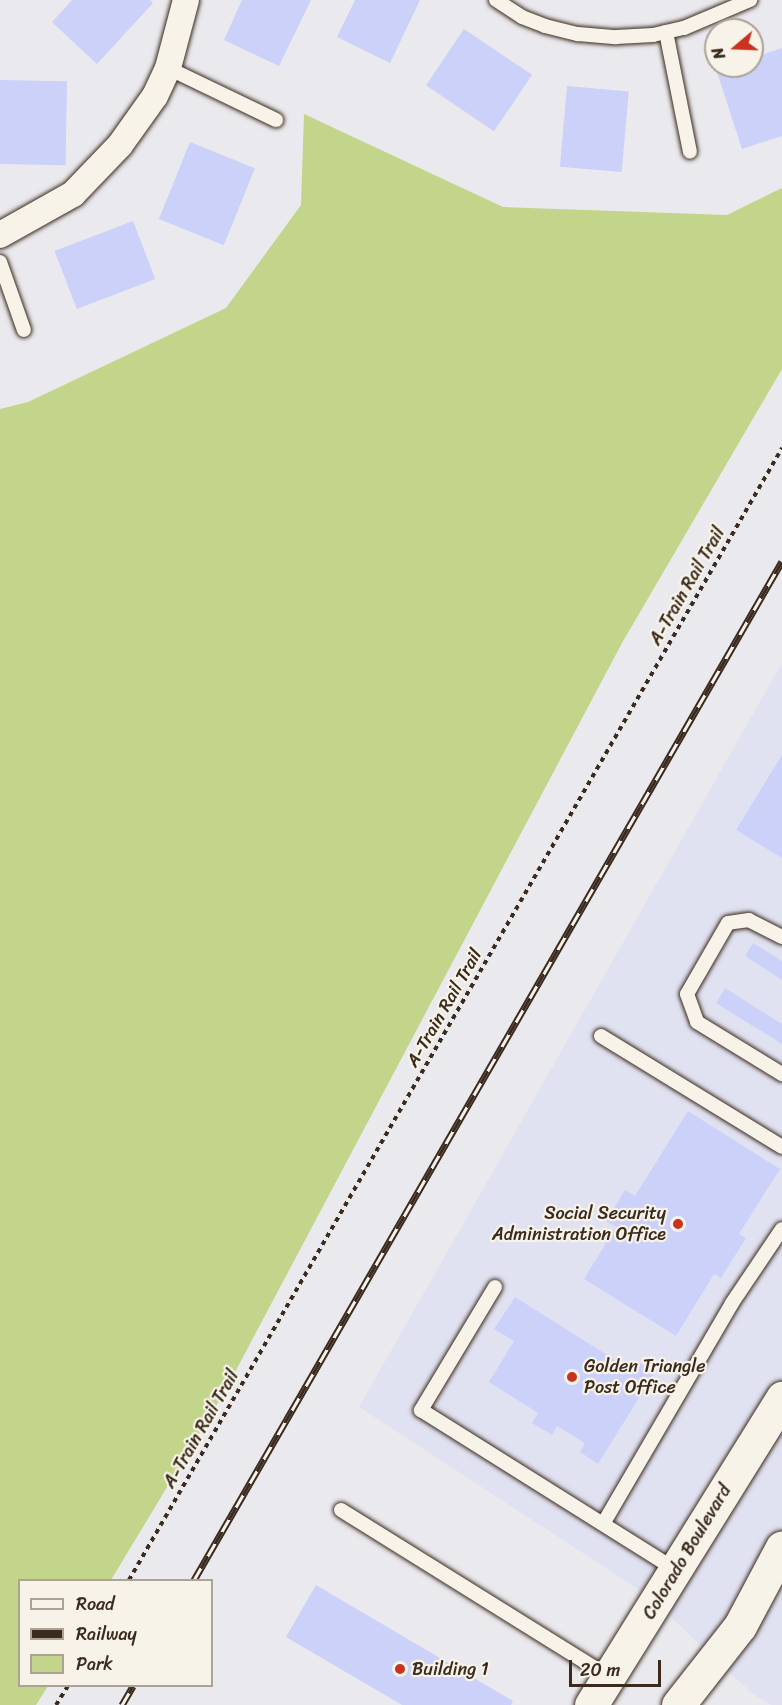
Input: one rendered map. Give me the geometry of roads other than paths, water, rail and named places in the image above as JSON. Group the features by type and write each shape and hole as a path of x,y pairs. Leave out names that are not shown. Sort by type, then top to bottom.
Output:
{"main road":[{"name":"Colorado Boulevard","path":"591,1705 782,1398"},
{"path":"678,1705 740,1626 777,1565"}],"street":[{"path":"0,235 73,194 96,174 134,127 168,68 186,0"}],"lane":[{"path":"496,0 522,17 578,34 616,37 666,32 717,17 750,0"},
{"path":"666,32 690,152"},
{"path":"168,68 276,120"},
{"path":"0,261 24,330"},
{"path":"782,937 749,920 728,923 687,994 698,1022 782,1074"},
{"path":"601,1036 782,1147"},
{"path":"603,1524 732,1303 782,1230"},
{"path":"495,1287 421,1410 676,1570"},
{"path":"341,1509 609,1677"}],"railway":[{"path":"195,1579 782,561"},
{"path":"122,1705 132,1687"}],"place":[{"name":"Social Security Administration Office","path":"678,1224"},
{"name":"Golden Triangle Post Office","path":"572,1377"},
{"name":"Building 1","path":"400,1669"}]}
